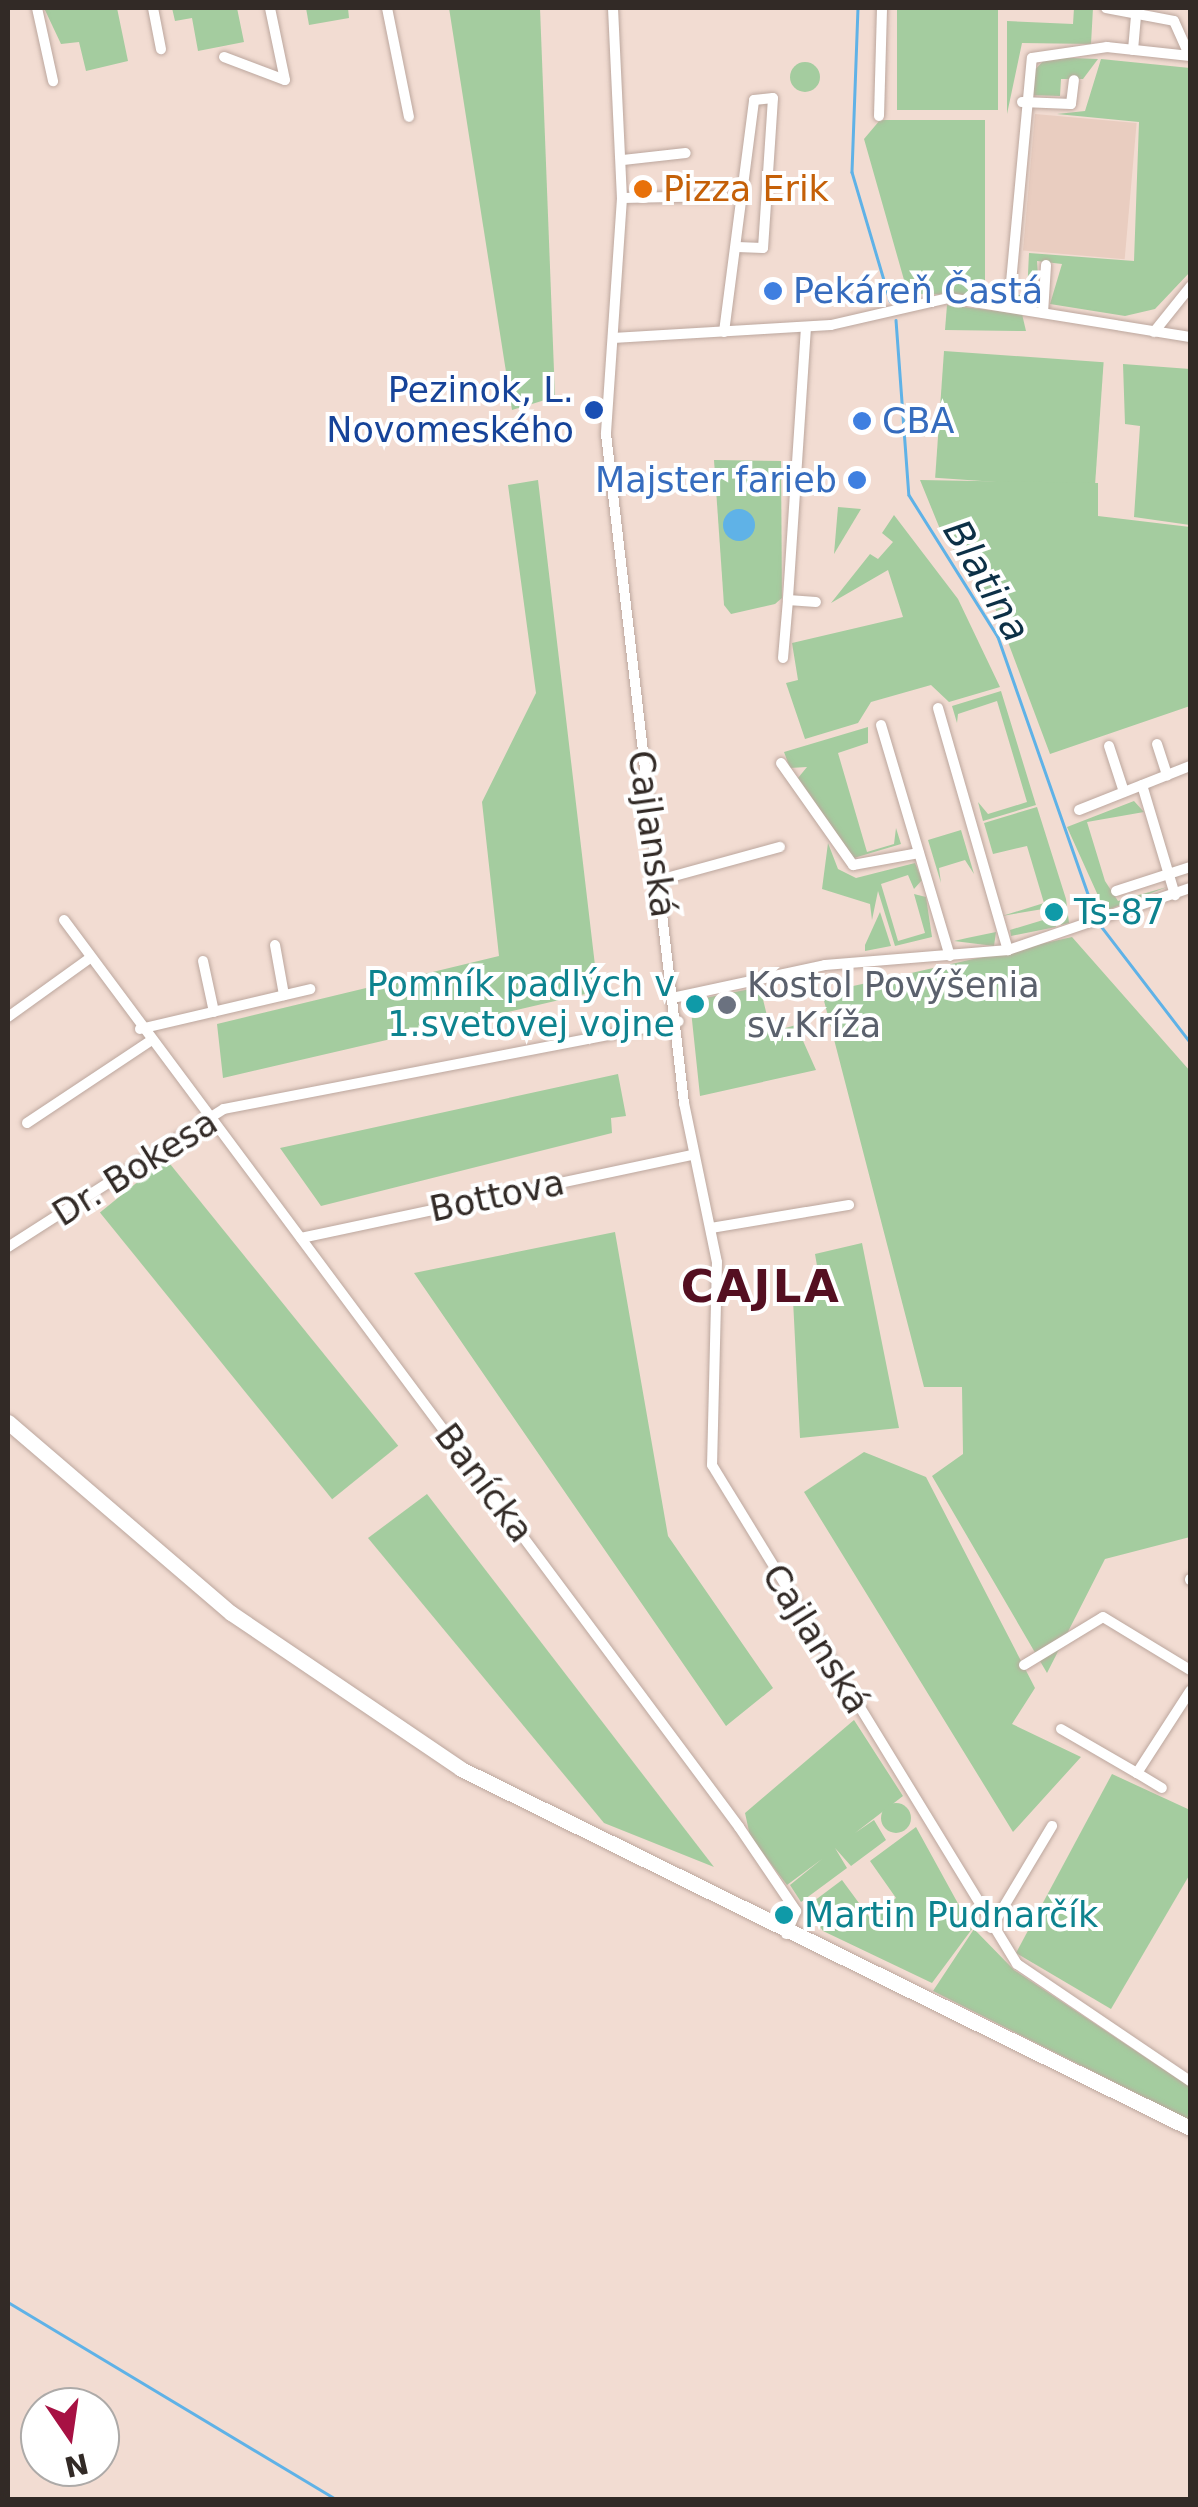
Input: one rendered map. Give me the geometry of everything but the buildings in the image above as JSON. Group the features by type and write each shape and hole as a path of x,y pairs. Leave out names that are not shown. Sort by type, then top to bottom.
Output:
{"main road":[{"path":"8,1422 182,1576 375,1715 536,1811 1190,2128"}],"street":[{"path":"37,8 54,81"},
{"path":"153,8 161,49"},
{"path":"224,56 285,80 270,8"},
{"path":"386,8 409,116"},
{"name":"Cajlanská","path":"613,8 623,160 606,434 624,642 677,997 692,1155 711,1228 718,1481 991,1928 1017,1964 1190,2081"},
{"path":"879,116 882,8"},
{"path":"1009,304 1022,102 1032,58 1133,50 1190,56 1174,20 1106,8"},
{"path":"1133,50 1136,16"},
{"path":"1022,102 1071,104 1074,80"},
{"path":"724,332 754,100 773,98 763,248 737,247"},
{"path":"623,160 686,154"},
{"path":"622,198 723,196"},
{"path":"1043,313 1046,264"},
{"path":"1154,332 1190,287"},
{"path":"613,338 806,327 949,298 1009,304 1190,337"},
{"path":"782,658 806,327"},
{"path":"788,600 816,602"},
{"path":"938,708 1008,950"},
{"path":"881,724 950,956"},
{"path":"1157,744 1168,775"},
{"path":"1109,746 1124,792"},
{"path":"781,763 853,865 919,853"},
{"path":"1079,810 1190,766"},
{"path":"1142,785 1175,895"},
{"path":"670,877 780,847"},
{"path":"1116,891 1190,867"},
{"path":"677,997 842,964 1008,950 1190,888"},
{"name":"Banícka","path":"64,920 140,1030 301,1238 796,1910 786,1934"},
{"path":"276,945 284,995"},
{"path":"8,1017 90,958"},
{"path":"203,961 214,1012"},
{"path":"140,1030 310,990"},
{"name":"Dr. Bokesa","path":"8,1248 224,1110 679,1021"},
{"path":"27,1123 149,1042"},
{"name":"Bottova","path":"301,1238 692,1155"},
{"path":"711,1228 850,1205"},
{"path":"1024,1664 1103,1617 1190,1670"},
{"path":"1137,1774 1190,1692"},
{"path":"1180,1708 1190,1715"},
{"path":"1061,1729 1162,1788"},
{"path":"991,1928 1052,1826"}],"shaded area":[{"path":"1035,114 1137,123 1125,259 1023,250"}],"green space":[{"path":"44,8 117,8 128,61 86,71 79,42 61,44"},
{"path":"172,8 237,8 244,42 198,51 192,18 175,21"},
{"path":"306,8 348,8 349,18 309,25"},
{"path":"449,8 540,8 555,397 512,410"},
{"path":"897,8 998,8 998,110 897,110"},
{"path":"1074,8 1093,8 1091,44 1022,43 1007,114 1007,21 1073,24"},
{"path":"1047,57 1098,59 1083,79 1061,79 1060,96 1028,95 1030,75"},
{"path":"1101,59 1190,68 1190,272 1155,309 1125,316 1050,304 1062,264 1037,261 1040,303 1013,296 1027,294 1029,253 1134,261 1139,122 1057,114 1085,111"},
{"path":"805,62 819,71 820,77 811,91 805,92 791,83 790,77 799,63"},
{"path":"880,120 985,120 985,284 1003,286 999,295 908,294 864,139"},
{"path":"947,305 1022,314 1026,331 945,330"},
{"path":"944,351 1104,362 1095,489 935,478"},
{"path":"1123,364 1190,369 1190,525 1134,517 1140,426 1125,424"},
{"path":"714,460 781,461 782,598 775,604 731,614 724,605"},
{"path":"538,480 598,991 223,1078 217,1024 499,956 482,802 536,693 508,485"},
{"path":"920,480 1098,483 1098,516 1190,527 1190,706 1050,754 994,605 942,534"},
{"path":"838,507 861,509 834,554"},
{"path":"894,515 958,599 1000,687 949,702 931,685 871,702 858,723 805,739 786,683 798,680 792,643 903,617 888,570 831,603 870,554 878,559 893,542 882,533"},
{"path":"1001,691 1036,805 983,821 978,802 988,814 1027,802 997,701 958,714 957,723 952,706"},
{"path":"868,727 868,743 838,753 867,852 894,844 896,828 901,844 854,858 798,778 807,767 790,768 784,752"},
{"path":"1134,801 1144,812 1087,822 1105,881 1118,901 1167,887 1105,911 1067,827"},
{"path":"1037,807 1066,899 1069,923 1061,925 1055,907 1002,916 1044,903 1027,846 993,854 984,823"},
{"path":"961,830 974,874 965,860 939,868 941,883 928,840"},
{"path":"828,843 838,869 856,878 915,863 922,880 914,889 908,875 881,884 898,941 925,933 914,894 926,897 932,937 895,946 878,891 872,920 870,904 822,889"},
{"path":"880,912 891,946 865,951 865,945"},
{"path":"1053,917 1056,927 1011,936 1010,930"},
{"path":"996,932 994,946 954,941 967,938"},
{"path":"1072,937 1190,1071 1190,1537 1105,1559 1047,1673 932,1476 963,1454 962,1387 924,1387 822,993"},
{"path":"760,987 771,1032 796,1025 816,1070 700,1096 690,1001"},
{"path":"618,1074 626,1116 611,1118 612,1133 321,1206 280,1148"},
{"path":"166,1159 398,1446 332,1499 100,1212"},
{"path":"615,1232 668,1536 773,1688 726,1726 414,1273"},
{"path":"862,1243 899,1428 800,1438 793,1300 822,1295 815,1254"},
{"path":"864,1452 926,1477 1035,1688 1012,1724 1081,1757 1013,1832 804,1492"},
{"path":"427,1494 714,1867 604,1823 368,1538"},
{"path":"854,1720 903,1796 855,1833 874,1820 886,1840 851,1866 835,1848 847,1868 801,1902 790,1885 822,1859 787,1885 750,1836 745,1813"},
{"path":"1112,1774 1190,1810 1190,1874 1111,2009 1016,1953"},
{"path":"896,1803 907,1807 911,1818 907,1829 896,1833 885,1829 881,1818 885,1807"},
{"path":"916,1827 972,1929 932,1983 823,1931 806,1907 842,1880 870,1918 896,1898 870,1861"},
{"path":"974,1929 1014,1970 1190,2087 1190,2120 933,1991"}],"water":[{"path":"739,509 750,514 755,525 750,536 739,541 728,536 723,525 728,514"}],"waterway":[{"name":"Blatina","path":"858,8 852,172 890,300"},
{"name":"Blatina","path":"896,320 909,495 998,637 1095,914"},
{"name":"Blatina","path":"1101,926 1190,1042"},
{"path":"8,2302 337,2500"}],"place":[{"name":"Pizza Erik","path":"643,189"},
{"name":"Pekáreň Častá","path":"773,291"},
{"name":"Pezinok, L. Novomeského","path":"594,410"},
{"name":"CBA","path":"862,421"},
{"name":"Majster farieb","path":"857,480"},
{"name":"Ts-87","path":"1054,912"},
{"name":"Pomník padlých v 1.svetovej vojne","path":"695,1004"},
{"name":"Kostol Povýšenia sv.Kríža","path":"727,1005"},
{"name":"Martin Pudnarčík","path":"784,1915"}],"district":[{"name":"CAJLA","path":"761,1287"}]}
